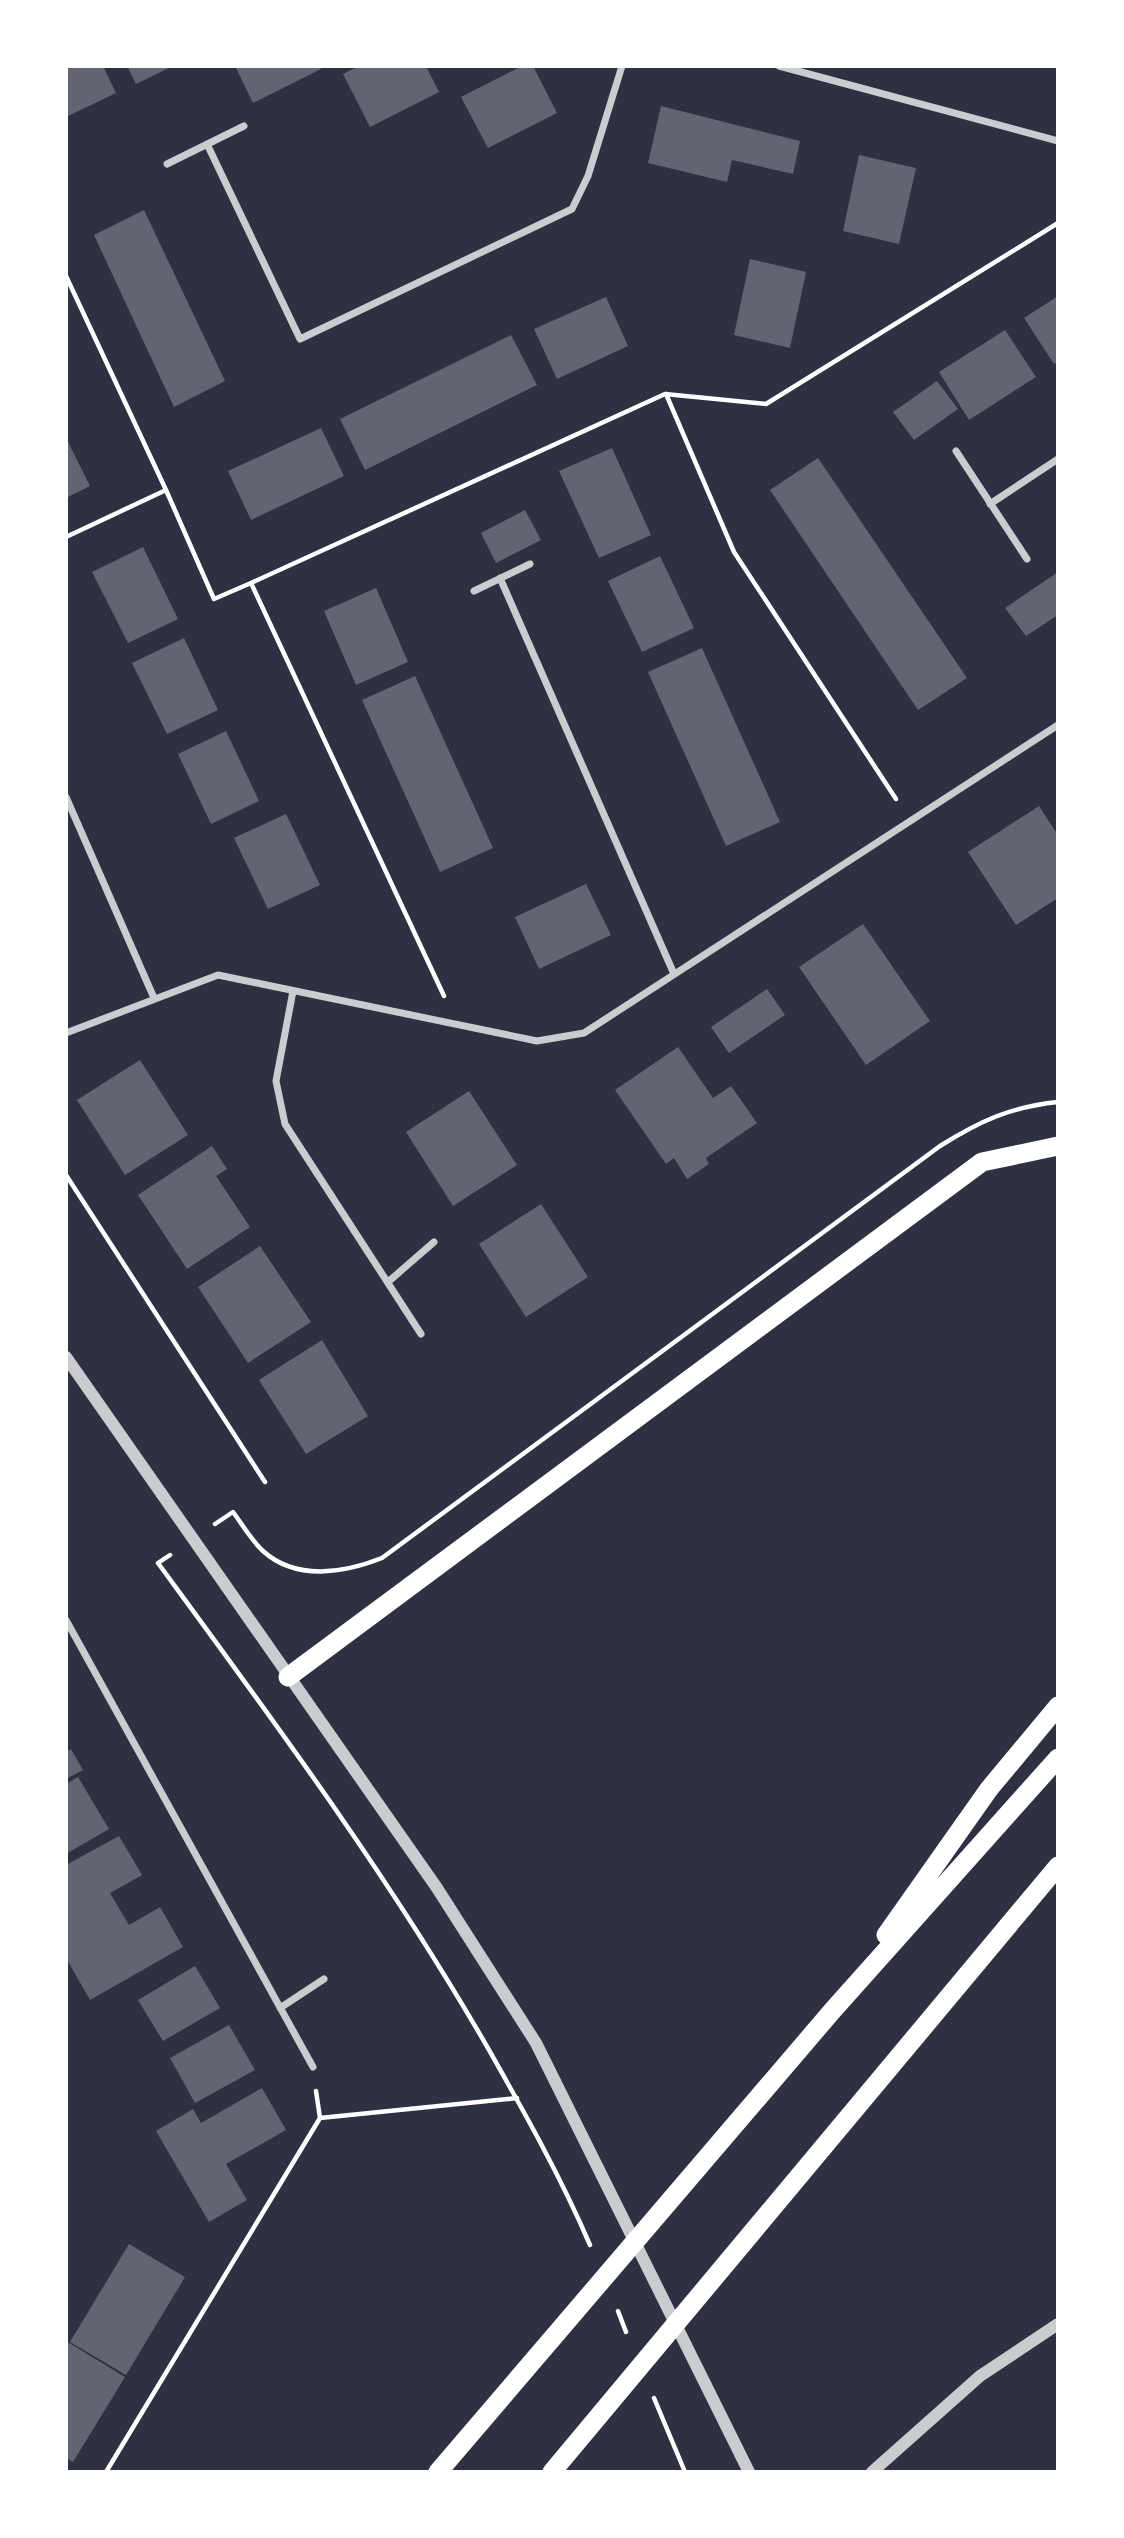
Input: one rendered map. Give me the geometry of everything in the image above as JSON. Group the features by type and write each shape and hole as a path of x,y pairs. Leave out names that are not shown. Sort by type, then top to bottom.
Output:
{"highway":[{"path":"288,1677 982,1162 1058,1146"},
{"path":"833,2010 989,1789 1058,1706"},
{"path":"438,2472 833,2010 1058,1758"},
{"path":"552,2472 1058,1866"}],"street":[{"path":"207,145 300,339 572,209 588,176 622,66"},
{"path":"779,66 1058,141"},
{"path":"167,164 244,126"},
{"path":"956,451 1027,559"},
{"path":"990,504 1058,459"},
{"path":"474,591 530,564"},
{"path":"500,578 674,974"},
{"path":"66,1033 218,975 537,1041 584,1033 1058,725"},
{"path":"66,797 154,998"},
{"path":"293,991 276,1080 285,1124 421,1334"},
{"path":"388,1282 434,1242"},
{"path":"66,1357 437,1888 536,2043 749,2472"},
{"path":"66,1620 313,2067"},
{"path":"280,2008 324,1979"},
{"path":"872,2472 980,2376 1058,2323"}],"path":[{"path":"66,276 214,599 251,583"},
{"path":"665,394 734,552 910,821"},
{"path":"66,537 166,490"},
{"path":"233,1512 260,1549 288,1566 332,1572 355,1568 382,1558 940,1146 982,1120 1028,1105 1058,1102"},
{"path":"66,1175 265,1482"},
{"path":"158,1563 323,1789 441,1966 561,2177 593,2254"},
{"path":"106,2472 320,2118 517,2098"},
{"path":"615,2305 631,2344"},
{"path":"653,2395 685,2472"}],"building":[{"path":"66,66 103,66 116,93 66,117"},
{"path":"127,66 173,66 136,84"},
{"path":"235,66 320,66 321,69 253,103"},
{"path":"359,66 426,66 439,92 370,127 343,74"},
{"path":"522,66 533,66 557,113 488,148 461,97"},
{"path":"661,106 800,141 793,174 732,160 727,182 648,163"},
{"path":"859,155 916,168 899,244 843,231"},
{"path":"144,210 225,381 174,407 94,235"},
{"path":"750,259 806,272 790,348 734,335"},
{"path":"1058,296 1058,362 1054,364 1024,318"},
{"path":"606,297 628,346 557,379 534,329"},
{"path":"1005,330 1036,377 969,420 939,372"},
{"path":"511,335 537,385 365,470 340,419"},
{"path":"937,381 958,409 914,440 893,412"},
{"path":"321,428 344,476 251,520 228,471"},
{"path":"66,438 90,486 66,498"},
{"path":"612,448 651,535 599,558 559,471"},
{"path":"818,458 967,678 918,710 770,490"},
{"path":"525,510 541,540 496,563 481,533"},
{"path":"143,547 178,619 128,643 92,572"},
{"path":"660,556 694,628 642,652 608,581"},
{"path":"1058,572 1058,615 1026,636 1005,608"},
{"path":"376,588 408,662 356,685 324,611"},
{"path":"184,638 218,710 167,734 132,663"},
{"path":"702,648 780,822 726,846 648,672"},
{"path":"415,676 493,848 440,872 362,700"},
{"path":"226,731 259,801 211,824 178,754"},
{"path":"1039,806 1058,835 1058,898 1016,925 968,852"},
{"path":"286,814 320,885 268,909 234,838"},
{"path":"586,884 611,935 539,969 515,917"},
{"path":"863,924 930,1021 866,1065 799,967"},
{"path":"767,989 785,1015 729,1053 711,1027"},
{"path":"678,1047 713,1098 731,1086 757,1123 706,1158 709,1164 687,1179 674,1158 666,1164 615,1090"},
{"path":"140,1060 188,1135 125,1175 77,1100"},
{"path":"469,1091 517,1165 453,1206 406,1132"},
{"path":"212,1146 227,1169 216,1176 250,1227 187,1269 138,1195"},
{"path":"541,1204 588,1277 526,1317 479,1244"},
{"path":"260,1246 311,1322 248,1363 198,1287"},
{"path":"322,1340 368,1416 306,1454 259,1380"},
{"path":"71,1749 83,1770 66,1779 66,1752"},
{"path":"78,1777 109,1829 66,1854 66,1784"},
{"path":"119,1836 142,1875 110,1893 129,1925 160,1907 183,1947 90,2000 66,1958 66,1865"},
{"path":"195,1966 220,2008 163,2041 138,2000"},
{"path":"229,2025 255,2070 195,2103 170,2058"},
{"path":"262,2088 286,2130 226,2164 247,2200 209,2222 156,2131 193,2109 201,2123"},
{"path":"129,2244 185,2277 126,2375 70,2342"},
{"path":"66,2341 125,2377 73,2462 66,2458"}]}
